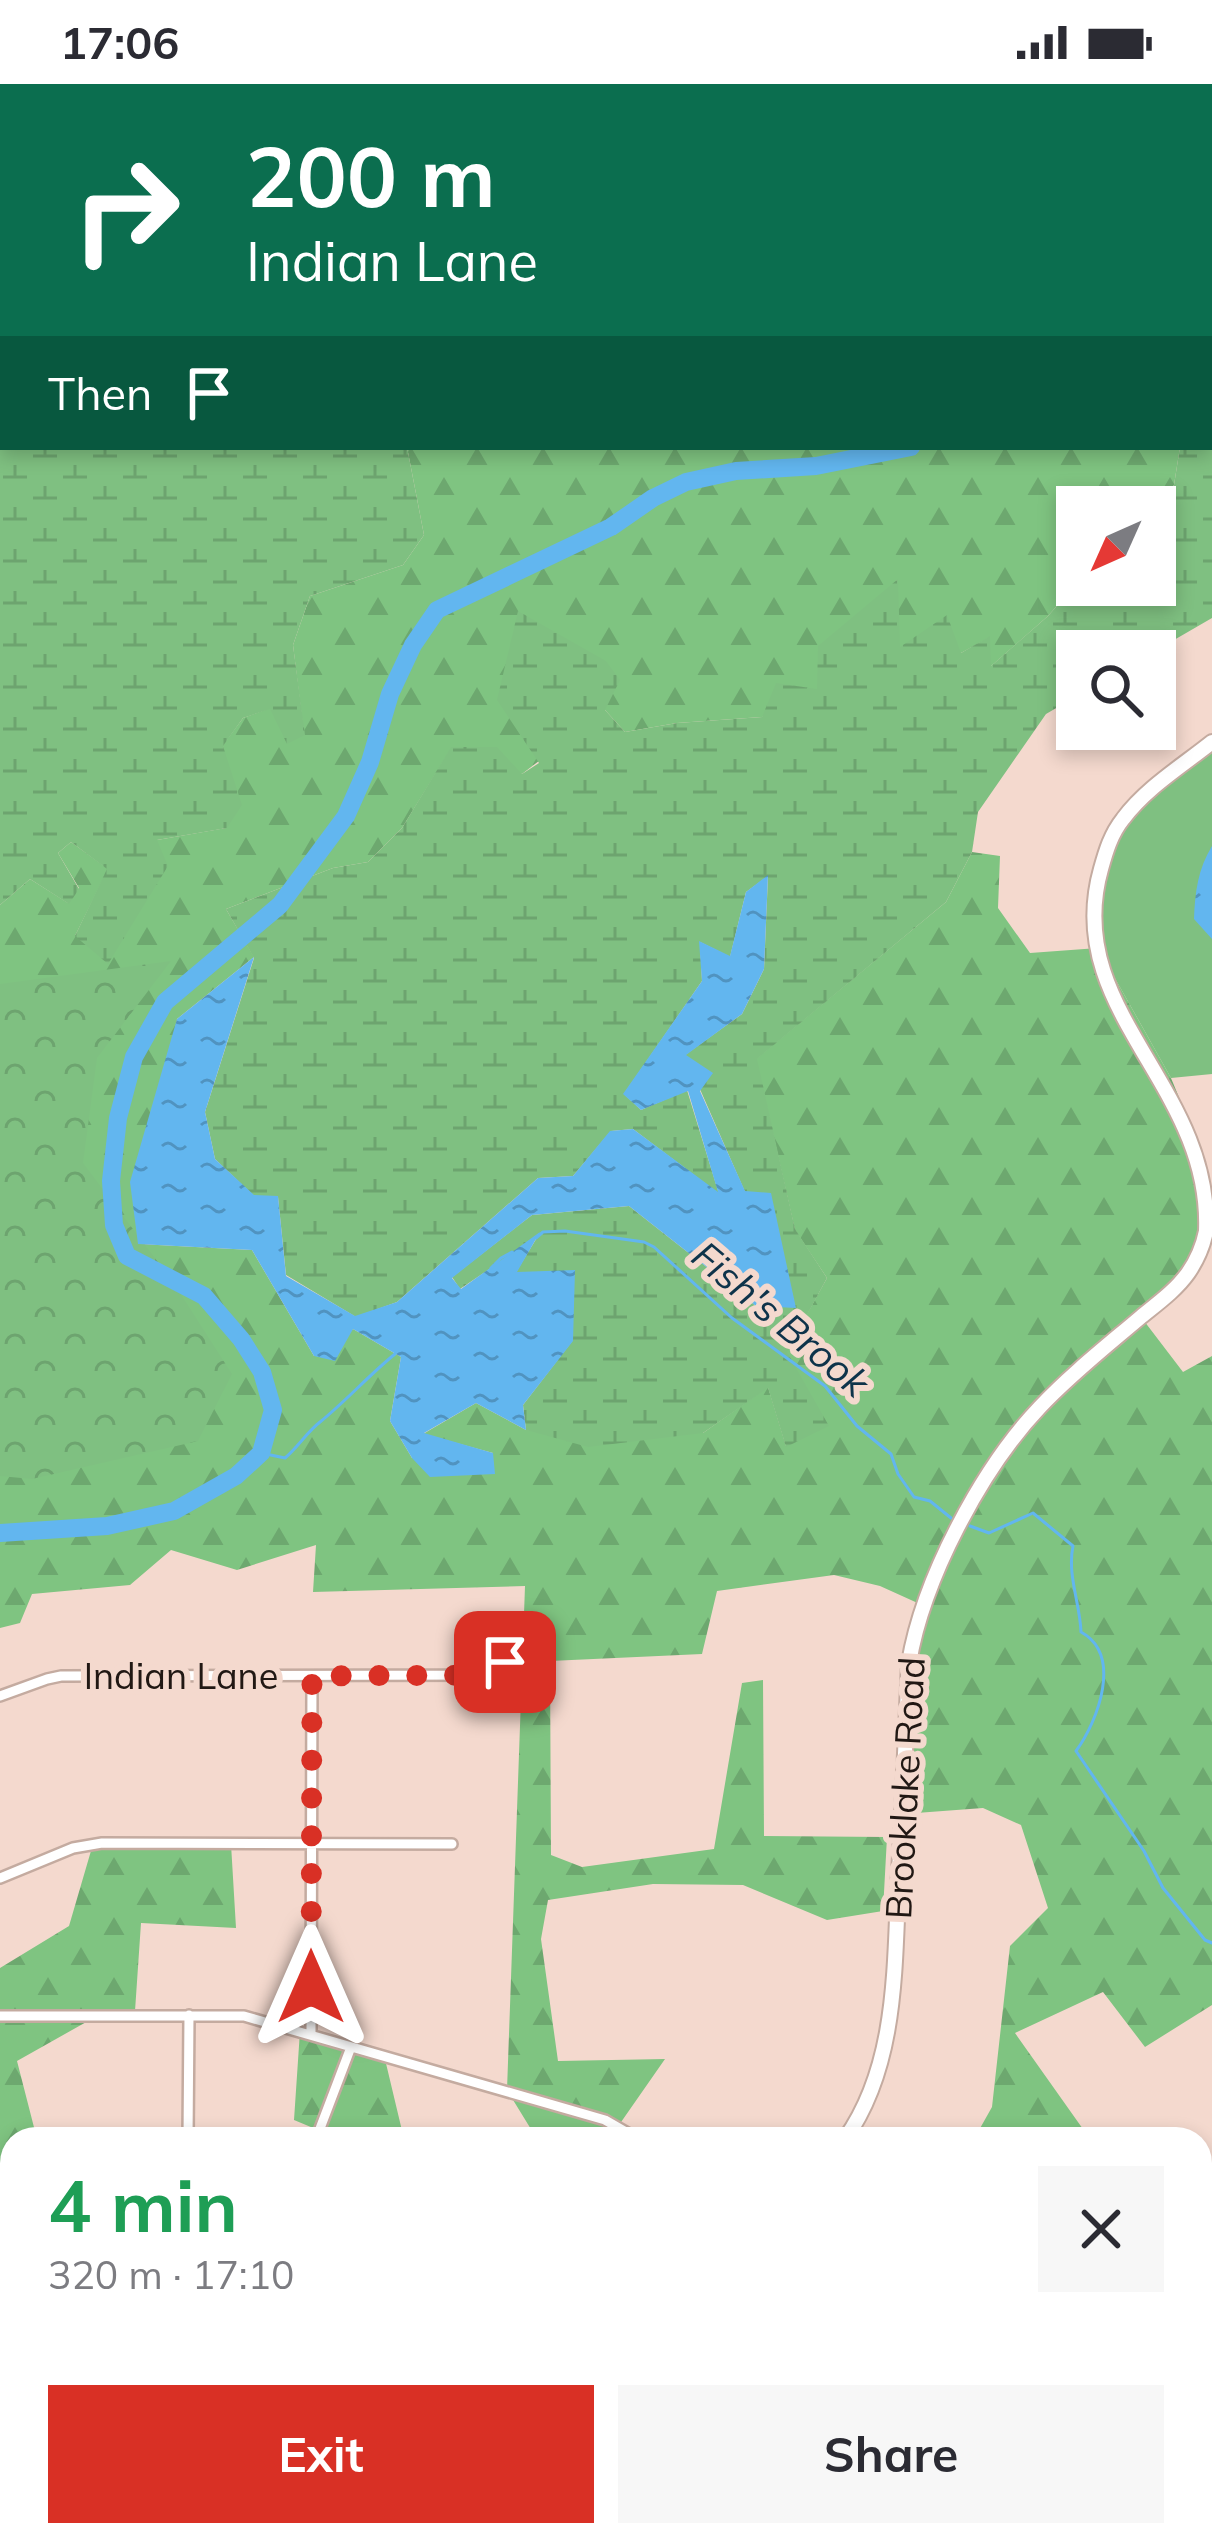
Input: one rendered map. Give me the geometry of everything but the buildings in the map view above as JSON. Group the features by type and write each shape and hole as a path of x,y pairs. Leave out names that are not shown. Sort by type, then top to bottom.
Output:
{"street":[{"name":"Brooklake Road","path":"852,2127 873,2087 890,2016 909,1663 920,1616 970,1507 1010,1441 1059,1388 1181,1282 1205,1235 1208,1184 1200,1142 1180,1096 1115,993 1100,955 1094,920 1098,878 1116,829 1145,794 1212,742"},
{"name":"Indian Lane","path":"0,1696 61,1676 490,1675 505,1662"},
{"path":"311,2035 312,1676"},
{"path":"0,1878 87,1845 452,1844"},
{"path":"2,2011 244,2016 617,2127"},
{"path":"188,2015 188,2127"},
{"path":"321,2127 351,2047"}],"green space":[{"path":"0,450 408,450 424,535 403,565 310,596 293,645 305,735 287,744 270,709 243,718 223,746 242,805 227,828 157,840 168,866 108,964 75,936 107,869 71,842 58,853 79,889 69,904 30,879 0,905"},
{"path":"408,450 1180,450 1173,486 1056,486 1057,606 990,667 990,637 961,653 899,648 897,580 817,690 762,717 625,732 605,710 522,774 452,747 402,828 368,862 333,868 226,909 254,957 177,1019 139,1244 252,1250 314,1356 353,1329 401,1357 390,1421 412,1458 493,1453 423,1434 476,1403 526,1430 703,1433 768,1387 786,1446 786,1352 827,1278 795,1230 756,1059 946,902 972,852 1000,856 998,908 1030,953 1098,948 1171,1078 1204,1158 1205,1226 1193,1264 1138,1313 1183,1372 1212,1356 1212,2005 1145,2047 1103,1992 1015,2033 1082,2127 981,2127 992,2107 1010,1946 1048,1908 1021,1825 983,1808 903,1814 909,1664 922,1605 880,1586 834,1575 717,1591 702,1654 550,1661 551,1855 582,1867 714,1849 742,1683 763,1680 764,1836 887,1837 883,1911 827,1920 743,1885 653,1884 548,1900 541,1939 558,2061 665,2059 619,2127 530,2127 507,2090 525,1586 313,1592 316,1545 237,1570 171,1550 130,1585 32,1594 20,1623 0,1628 0,905 30,879 68,903 79,888 58,853 71,842 108,869 75,936 157,840 226,828 223,745 243,718 270,708 304,734 293,645 310,596 403,565 424,535"},
{"path":"1180,450 1212,450 1212,618 1176,639 1176,630 1056,630 1056,708 1046,714 978,812 972,852 946,902 757,1059 795,1229 827,1278 787,1352 829,1426 786,1447 768,1388 703,1433 588,1447 526,1430 523,1405 573,1340 516,1272 538,1236 460,1289 452,1277 532,1215 629,1206 756,1306 745,1192 685,1055 742,1014 764,969 768,876 746,892 730,957 700,942 702,981 624,1094 641,1110 687,1090 719,1194 633,1129 611,1131 573,1176 538,1178 397,1302 356,1317 286,1275 278,1197 254,1196 215,1159 205,1112 254,958 226,909 333,868 368,862 402,828 451,747 497,747 522,774 539,763 497,700 518,611 606,661 620,680 605,710 625,732 762,717 776,683 817,689 818,646 898,579 900,647 947,615 961,653 990,636 991,666 1057,606 1176,606 1173,486"},
{"path":"1212,748 1212,1074 1171,1078 1098,948 1100,861 1138,801"},
{"path":"171,961 97,1058 83,1163 173,1282 232,1374 198,1441 32,1479 0,1476 0,984"},
{"path":"93,1844 231,1844 236,1928 141,1923 135,2011 104,2012 17,2061 34,2127 0,2127 0,1968 69,1926"},
{"path":"300,2031 384,2055 401,2127 311,2127 294,2120"}],"water":[{"path":"1212,846 1212,939 1194,919 1198,881"},
{"path":"768,875 764,969 742,1014 686,1055 713,1073 700,1091 745,1191 771,1193 796,1308 756,1306 629,1206 532,1215 452,1278 461,1289 540,1232 517,1272 575,1270 573,1341 523,1405 526,1430 476,1403 424,1433 493,1453 495,1474 430,1477 412,1458 390,1421 401,1357 353,1329 335,1361 314,1356 252,1250 138,1244 130,1182 177,1019 254,957 205,1112 215,1159 254,1195 278,1196 286,1276 355,1316 397,1302 538,1178 573,1176 610,1131 633,1129 718,1192 688,1091 641,1110 623,1094 702,981 699,941 730,956 746,892"}],"waterway":[{"path":"0,1533 107,1526 174,1511 236,1476 261,1453 273,1410 262,1372 241,1339 204,1296 127,1256 114,1225 111,1181 118,1118 134,1057 165,1002 280,905 346,816 370,762 390,694 413,645 437,610 611,527 686,482 736,471 816,466 896,450"},
{"name":"Fish's Brook","path":"536,1238 543,1232 565,1231 654,1247 732,1318 825,1386 857,1426 891,1454 914,1497 930,1501 951,1518"},
{"name":"Fish's Brook","path":"491,1268 512,1252"},
{"name":"Fish's Brook","path":"261,1453 285,1458 395,1354"},
{"name":"Fish's Brook","path":"970,1526 989,1533 1033,1513 1073,1546 1081,1632 1094,1642 1104,1672 1092,1723 1076,1751 1144,1851 1163,1888 1212,1943"}],"route":[{"path":"311,1987 312,1676 490,1675 505,1662"}]}
